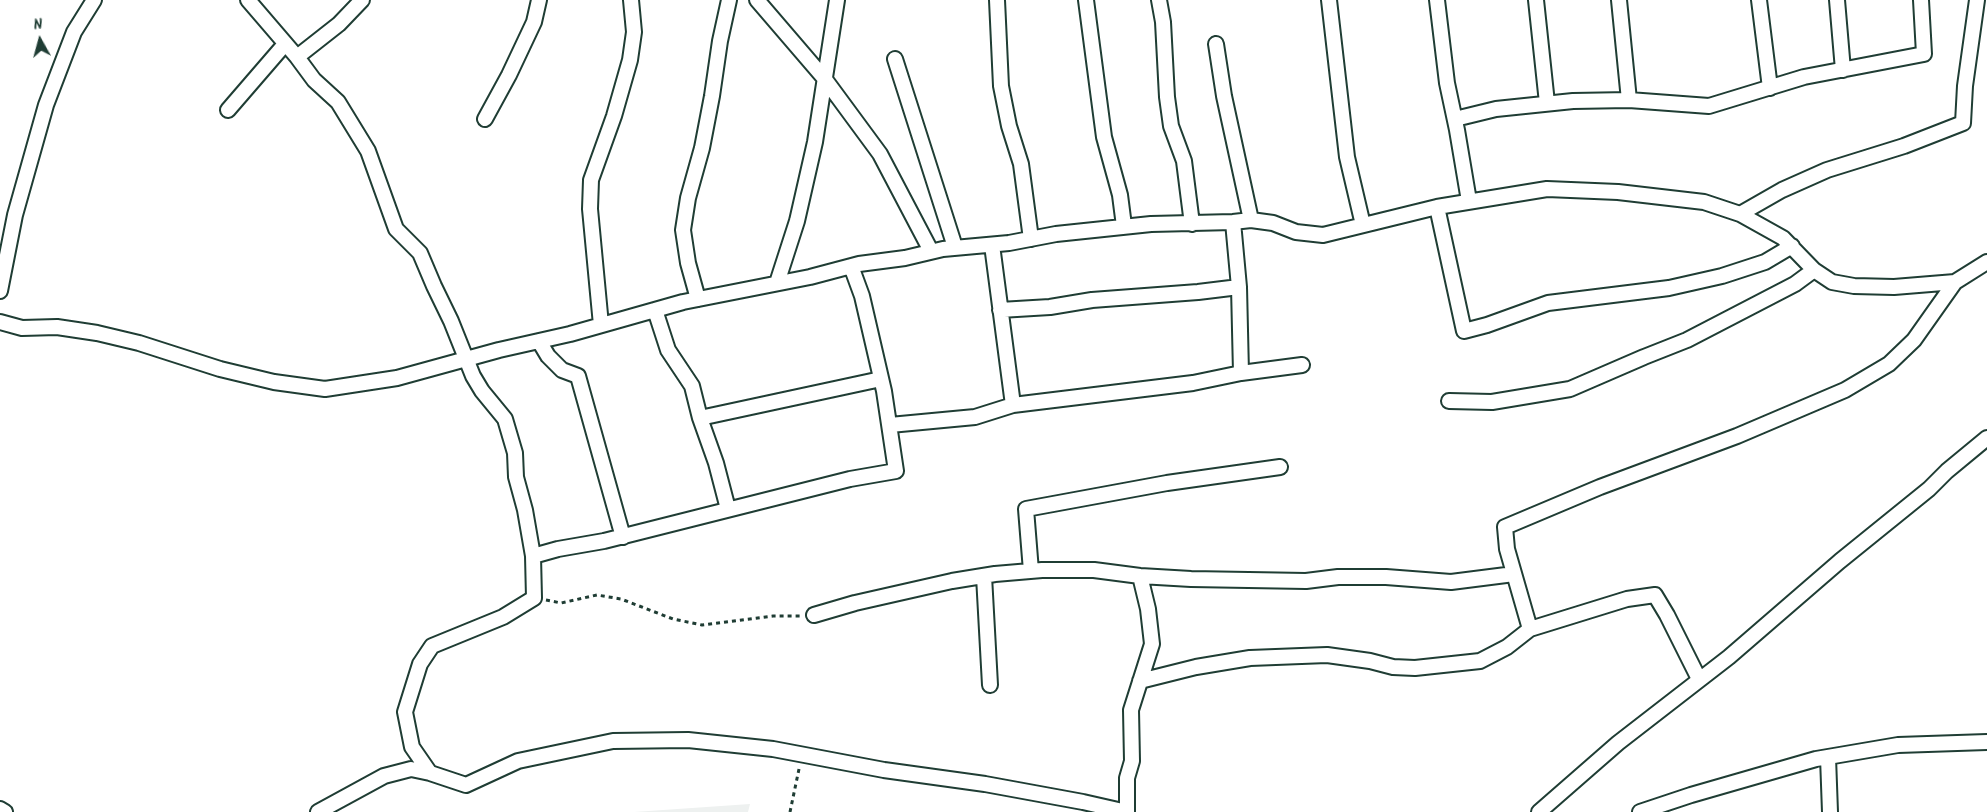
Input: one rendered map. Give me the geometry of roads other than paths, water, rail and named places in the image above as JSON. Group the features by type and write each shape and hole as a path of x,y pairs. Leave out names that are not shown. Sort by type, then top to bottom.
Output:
{"street":[{"path":"0,291 14,215 46,105 74,32 94,0"},
{"path":"248,0 297,57 314,80 338,102 368,151 396,228 420,253 451,321 473,376 482,391 505,419 515,453 516,477 525,510 533,556 534,598 503,617 432,646 420,664 405,712 412,747 430,773"},
{"path":"297,57 339,24 362,0"},
{"path":"485,119 509,75 534,22 539,0"},
{"path":"601,326 591,217 591,180 614,116 630,60 634,32 630,0"},
{"path":"698,299 688,263 683,230 688,198 702,148 729,0"},
{"path":"757,0 824,78 880,154 931,251"},
{"path":"777,283 797,220 815,142 837,0"},
{"path":"997,0 1001,86 1009,126 1020,164 1031,239"},
{"path":"1086,0 1104,137 1120,195 1124,226"},
{"path":"1159,0 1163,22 1167,96 1171,126 1184,162 1192,224"},
{"path":"1329,0 1347,157 1363,225"},
{"path":"1437,0 1447,83 1469,201"},
{"path":"1536,0 1547,103"},
{"path":"1619,0 1628,100"},
{"path":"1759,0 1770,88"},
{"path":"1837,0 1843,70"},
{"path":"1455,119 1496,109 1547,103 1628,100 1709,106 1804,77 1924,54 1921,0"},
{"path":"1740,214 1782,190 1827,170 1904,146 1963,123 1964,86 1977,0"},
{"path":"228,110 285,44"},
{"path":"1216,44 1224,96 1251,220"},
{"path":"895,59 955,248"},
{"path":"0,322 22,328 57,327 97,333 139,343 229,371 274,382 325,389 397,378 698,299 810,277 851,266 905,258 931,251 992,245 1056,234 1151,224 1192,224 1251,220 1273,223 1296,232 1323,235 1437,207 1547,189 1673,197 1704,202 1740,214 1783,238 1814,270 1832,282 1854,286 1894,287 1955,282"},
{"path":"1437,207 1464,330 1487,325 1548,303 1669,288 1722,276 1766,262 1792,246"},
{"path":"1234,222 1239,287 1241,373"},
{"path":"992,245 1013,405"},
{"path":"1530,629 1507,550 1504,527 1600,487 1737,436 1845,390 1889,364 1914,340 1955,282 1987,262"},
{"path":"533,556 558,549 623,537 850,479 896,471 881,379 862,296 851,266"},
{"path":"1449,401 1492,402 1570,389 1687,340 1795,284 1814,270"},
{"path":"1000,310 1050,307 1092,300 1239,287"},
{"path":"655,310 668,350 692,386 728,509"},
{"path":"539,341 548,356 562,370 578,376 623,537"},
{"path":"890,425 975,417 1013,405 1193,383 1241,373 1302,365"},
{"path":"700,418 881,379"},
{"path":"1539,812 1618,743 1729,657 1987,438"},
{"path":"1031,571 1026,509 1167,483 1280,467"},
{"path":"814,615 855,603 952,581 1031,571 1094,570 1140,576 1306,581 1338,577 1386,577 1451,582 1514,574"},
{"path":"984,576 990,685"},
{"path":"318,812 384,776 411,770 430,773 466,785 518,761 613,741 688,740 773,749 884,770 985,784 1127,812 1127,778 1132,761 1130,710 1152,644 1148,610 1140,576"},
{"path":"1140,681 1196,667 1250,658 1328,655 1370,660 1394,667 1415,668 1480,661 1507,647 1530,629 1627,599 1655,596 1699,679"},
{"path":"1640,812 1691,795 1828,757 1898,744 1987,742"},
{"path":"1828,757 1830,812"},
{"path":"0,809 5,812"}]}
